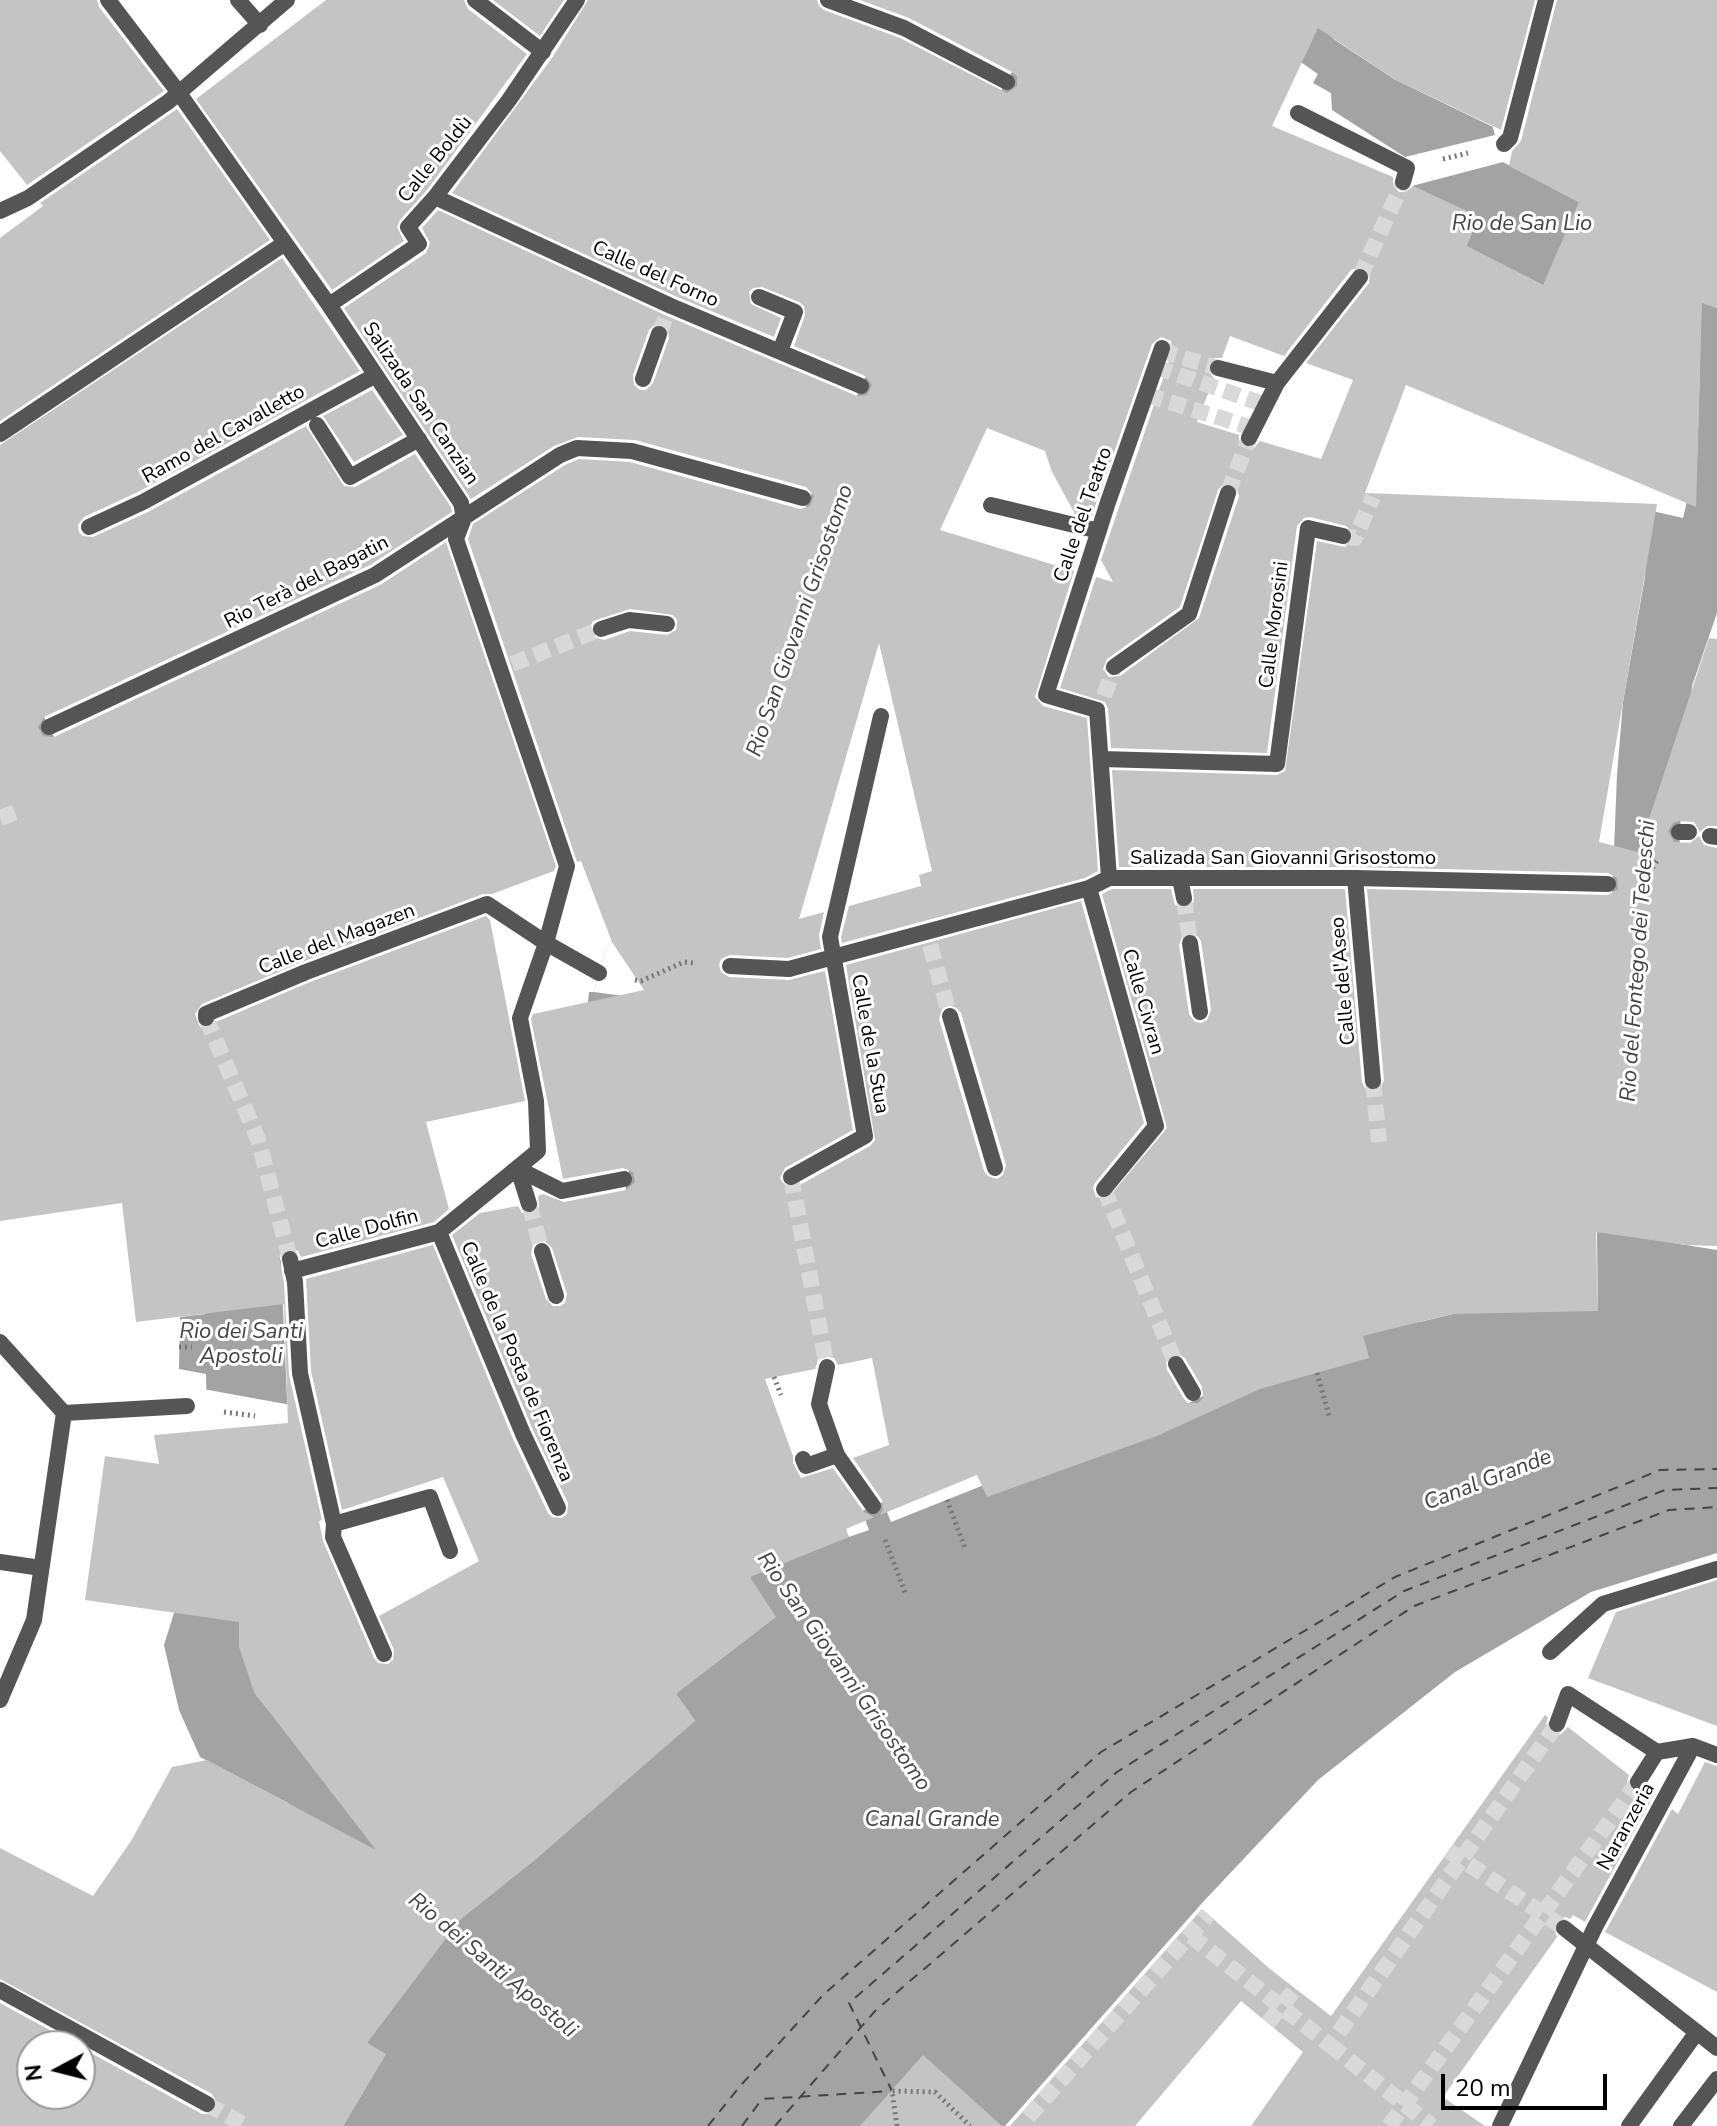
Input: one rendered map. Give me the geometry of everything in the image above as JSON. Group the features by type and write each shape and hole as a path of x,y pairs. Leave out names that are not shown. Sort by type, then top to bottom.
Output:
{"street":[{"name":"Salizada San Canzian","path":"108,0 174,97 329,305 461,503 464,518 456,539 506,666 567,866 546,943"},
{"path":"238,0 260,25"},
{"path":"0,211 28,198 174,97 287,0"},
{"path":"475,0 543,52"},
{"name":"Calle Boldù","path":"329,305 419,244 408,227 435,197 543,52 577,0"},
{"path":"828,0 904,28 1007,82"},
{"path":"1504,144 1510,138 1546,0"},
{"path":"1298,113 1407,168 1403,182"},
{"name":"Calle del Forno","path":"435,197 670,308 861,386"},
{"path":"0,434 285,243"},
{"path":"1249,438 1277,383 1360,277"},
{"path":"759,297 795,312 780,351"},
{"path":"643,379 659,334"},
{"name":"Calle del Teatro","path":"1102,759 1100,703 1046,695 1162,348"},
{"path":"1218,368 1277,383"},
{"name":"Ramo del Cavalletto","path":"89,527 143,502 376,375"},
{"path":"317,425 350,477 419,439"},
{"name":"Rio Terà del Bagatin","path":"49,727 375,575 560,455 577,448 632,451 803,498"},
{"path":"1114,667 1189,614 1228,493"},
{"path":"991,505 1099,531"},
{"name":"Calle Morosini","path":"1102,759 1277,764 1308,528 1343,536"},
{"path":"601,629 629,620 667,624"},
{"name":"Calle de la Stua","path":"791,1177 865,1136 830,937 881,716"},
{"path":"1102,759 1109,878"},
{"name":"Salizada San Giovanni Grisostomo","path":"730,966 789,969 929,939 1089,888 1109,878 1355,878 1608,884"},
{"name":"Calle del'Aseo","path":"1355,878 1373,1081"},
{"path":"1180,879 1184,898"},
{"name":"Calle Civran","path":"1089,888 1156,1126 1104,1189"},
{"name":"Calle del Magazen","path":"206,1018 206,1014 306,972 487,904 546,943"},
{"path":"444,1228 538,1151 536,1101 520,1018 546,943 599,973"},
{"path":"1190,943 1200,1012"},
{"path":"950,1016 995,1168"},
{"path":"518,1169 562,1191 624,1179"},
{"path":"518,1169 529,1204"},
{"name":"Calle Dolfin","path":"334,1524 300,1373 292,1271 444,1228"},
{"name":"Calle de la Posta de Fiorenza","path":"444,1228 523,1434 558,1508"},
{"path":"542,1251 556,1296"},
{"path":"0,1342 64,1413"},
{"path":"1176,1364 1193,1393"},
{"path":"827,1367 819,1404 837,1455 873,1506"},
{"path":"64,1413 187,1406"},
{"path":"0,1700 34,1620 64,1413"},
{"path":"803,1459 806,1466 837,1455"},
{"path":"384,1654 333,1537 334,1524 430,1497 450,1551"},
{"path":"0,1562 41,1568"},
{"path":"1550,1652 1603,1604 1717,1569"},
{"path":"1557,1724 1568,1694 1657,1752 1693,1746 1717,1755"},
{"name":"Naranzeria","path":"1500,2126 1595,1927 1693,1746"},
{"path":"1638,1782 1657,1752"},
{"path":"1564,1928 1717,2048"},
{"path":"0,1990 207,2104"},
{"path":"1629,2126 1697,2032"},
{"path":"1681,2126 1717,2079"}],"path":[{"path":"1441,160 1468,153"},
{"path":"641,981 684,962"},
{"path":"179,1347 192,1347"},
{"path":"1317,1373 1330,1419"},
{"path":"233,1413 255,1416"},
{"path":"947,1500 965,1548"},
{"path":"873,1506 906,1595"},
{"path":"897,2126 892,2091 935,2092 970,2126"}],"water":[{"name":"Canal Grande","path":"1056,0 716,945 703,1367 849,1537 869,1530 862,1511 883,1502 891,1522 1185,1405 1354,1307 1420,1322 1461,1312 1598,1310 1595,1097 1611,925 1623,702 1645,577 1648,510 1683,518 1697,459 1700,365 1466,246 1479,217 1412,186 1405,157 1332,110 1331,93 1313,83 1318,74 1211,0 1294,0 1335,40 1394,79 1493,127 1503,162 1579,202 1625,273 1717,308 1717,613 1692,686 1683,769 1661,1241 1717,1250 1717,1553 1591,1592 1455,1672 1318,1780 1203,1902 1005,2126 343,2126 385,2055 367,2043 288,1803 200,1757 179,1710 164,1645 174,1613 193,1468 208,1471 206,1374 179,1369 180,1317 205,1314 200,1246 0,629 197,1022 249,1142 281,1262 289,1444 254,1692 330,1788 695,1721 676,1694 751,1579 677,1401 638,1272 625,1183 629,1173 617,1087 588,1002 589,992 594,992 603,955 612,942 815,486 973,145 1003,87"}],"pier":[{"path":"1493,127 1498,129 1509,165 1503,162 1412,186 1408,184 1398,153 1405,157 1495,135"},
{"path":"612,942 668,1002 594,992 603,955"},
{"path":"203,1389 291,1405 293,1444 203,1430"}],"building":[{"path":"0,0 97,0 99,7 164,91 27,185 0,151"},
{"path":"326,0 464,0 468,9 527,54 427,190 400,220 397,227 404,241 332,290 196,99"},
{"path":"493,0 564,0 540,36"},
{"path":"588,0 817,0 824,10 900,38 1007,93 1017,86 1017,77 1012,72 909,18 860,0 1535,0 1501,130 1394,79 1318,28 1272,126 1393,177 1393,185 1399,192 1406,192 1413,186 1479,217 1466,246 1543,285 1579,202 1509,166 1512,151 1521,141 1557,0 1717,0 1717,308 1702,303 1696,507 1406,385 1365,493 1657,504 1599,842 1638,852 1709,638 1717,639 1717,826 1707,826 1700,832 1694,822 1679,821 1673,823 1668,831 1674,842 1690,843 1699,836 1704,845 1717,848 1717,1246 1686,1245 1596,1232 1598,1311 1452,1314 1363,1336 1369,1358 1260,1389 1157,1436 987,1497 977,1475 880,1515 882,1500 853,1458 889,1445 872,1358 838,1365 834,1358 824,1356 818,1360 815,1369 765,1379 801,1478 833,1468 864,1512 874,1517 846,1529 849,1537 750,1577 776,1617 676,1694 695,1721 535,1860 460,1920 367,2043 386,2054 343,2126 0,2126 0,2003 50,2030 16,2030 16,2110 96,2110 96,2056 202,2114 212,2114 218,2105 212,2094 0,1979 0,1848 93,1896 131,1841 172,1767 207,1760 376,1850 254,1692 239,1647 239,1622 85,1600 105,1456 159,1464 154,1435 288,1423 284,1304 136,1322 122,1203 0,1221 0,445 282,258 360,371 138,492 84,517 78,525 79,532 83,536 93,537 148,512 306,426 344,486 355,487 415,454 451,507 452,512 370,565 44,717 38,727 43,736 54,737 380,585 446,542 556,866 554,871 492,894 483,894 302,962 202,1004 195,1014 200,1027 211,1028 216,1022 310,982 486,916 490,920 525,1101 426,1122 449,1209 434,1222 301,1257 298,1251 288,1248 279,1256 284,1283 289,1375 322,1520 319,1521 323,1541 374,1658 378,1663 388,1664 393,1660 394,1650 379,1616 479,1561 443,1477 342,1510 311,1371 306,1279 433,1245 513,1439 548,1513 552,1517 562,1518 567,1514 568,1503 533,1430 452,1235 480,1213 518,1206 522,1213 533,1214 539,1207 538,1196 543,1194 564,1202 626,1190 635,1182 633,1172 623,1168 563,1179 531,1019 533,1014 644,990 612,942 581,861 577,862 468,539 473,524 579,459 630,462 800,509 810,506 814,496 806,487 635,440 578,437 554,446 471,499 344,308 426,253 430,243 422,228 438,210 667,316 857,396 867,395 872,385 865,376 794,346 805,315 804,306 799,302 762,287 749,292 751,304 781,318 774,337 675,296 452,193 552,58","holes":["1362,266 1370,272 1369,283 1306,363 1353,380 1321,459 1260,441 1254,448 1245,448 1239,443 1239,435 1197,422 1214,378 1208,372 1208,365 1214,358 1222,358 1230,336 1284,356 1351,270","656,323 667,326 669,338 653,383 646,390 640,390 634,385 633,375 649,330","1161,337 1171,341 1172,352 1101,560 1113,582 1096,577 1060,688 1105,702 1111,748 1267,753 1297,526 1304,518 1310,517 1346,526 1353,532 1354,538 1345,547 1317,541 1285,771 1277,775 1112,770 1119,867 1355,867 1608,873 1617,878 1618,889 1608,895 1367,889 1384,1080 1380,1089 1373,1092 1365,1088 1362,1082 1345,889 1193,889 1194,902 1185,909 1175,905 1171,889 1112,889 1102,894 1167,1128 1107,1199 1096,1197 1095,1183 1144,1123 1081,901 846,965 875,1140 870,1146 796,1187 786,1187 780,1178 785,1168 853,1130 825,971 789,980 729,977 721,972 719,965 721,959 730,955 788,958 821,949 819,935 824,912 799,919 879,643 932,871 919,875 921,886 849,906 842,943 1085,878 1098,871 1087,718 1043,706 1035,697 1074,571 940,530 987,428 1045,451 1052,472 1075,514 1091,518 1152,344","1225,482 1236,485 1239,496 1199,618 1120,676 1109,677 1103,669 1107,659 1180,607 1218,490","630,609 673,615 677,620 676,630 667,635 630,631 604,640 593,637 590,627 593,621","1195,933 1201,941 1211,1010 1207,1020 1201,1023 1195,1022 1189,1014 1179,945 1183,935","948,1005 961,1013 1006,1165 1003,1175 997,1179 984,1171 939,1019 942,1009","538,1241 545,1241 552,1248 567,1294 565,1303 553,1306 546,1299 531,1254 533,1244","1175,1353 1185,1358 1202,1387 1203,1398 1198,1403 1188,1403 1167,1370 1166,1359"]},
{"path":"177,109 270,240 0,421 0,238 43,206 40,203"},
{"path":"372,390 403,435 354,462 323,416"},
{"path":"1717,1580 1717,1726 1588,1678 1616,1612"},
{"path":"1545,1715 1548,1717 1546,1725 1549,1732 1560,1735 1568,1727 1629,1775 1627,1782 1632,1791 1638,1793 1646,1789 1654,1795 1585,1922 1573,1915 1570,1919 1565,1917 1556,1921 1553,1927 1557,1937 1443,2097 1485,2126 1251,2126 1303,2052 1241,2001 1135,2126 1010,2126 1202,1909 1270,1969 1331,2016"},
{"path":"1705,1762 1717,1766 1717,1992 1605,1932 1672,1809 1678,1814"},
{"path":"923,2055 1002,2126 860,2126"}],"ferry route":[{"path":"708,2126 823,1995 1101,1752 1395,1577 1660,1470 1717,1469"},
{"path":"742,2126 762,2099 892,2091 849,2003 1117,1772 1404,1591 1665,1490 1717,1488"},
{"path":"775,2126 875,2011 1131,1792 1414,1606 1669,1510 1717,1507"}],"tunnel":[{"path":"1360,277 1403,182"},
{"path":"659,334 668,311"},
{"path":"1162,348 1174,355 1218,368"},
{"path":"1156,367 1266,405"},
{"path":"1147,395 1253,428"},
{"path":"1228,493 1249,438"},
{"path":"1343,536 1355,538 1373,497"},
{"path":"512,664 601,629"},
{"path":"1104,696 1114,667"},
{"path":"0,818 21,810"},
{"path":"1184,898 1190,943"},
{"path":"930,945 950,1016"},
{"path":"206,1018 258,1139 290,1259"},
{"path":"1373,1081 1379,1142"},
{"path":"791,1177 827,1367"},
{"path":"1104,1189 1176,1364"},
{"path":"529,1204 542,1251"},
{"path":"1191,1936 1330,2045 1557,1724"},
{"path":"1389,2126 1638,1782"},
{"path":"1449,1851 1564,1928"},
{"path":"1028,2117 1208,1915"},
{"path":"1268,2023 1295,1989"},
{"path":"1330,2045 1432,2126"},
{"path":"207,2104 246,2126"}],"water label":[{"name":"Rio de San Lio","path":"1522,225"},
{"name":"Rio San Giovanni Grisostomo","path":"801,621"},
{"name":"Rio del Fontego dei Tedeschi","path":"1639,961"},
{"name":"Rio dei Santi Apostoli","path":"241,1346"},
{"name":"Rio San Giovanni Grisostomo","path":"843,1672"},
{"name":"Rio dei Santi Apostoli","path":"492,1966"}]}
